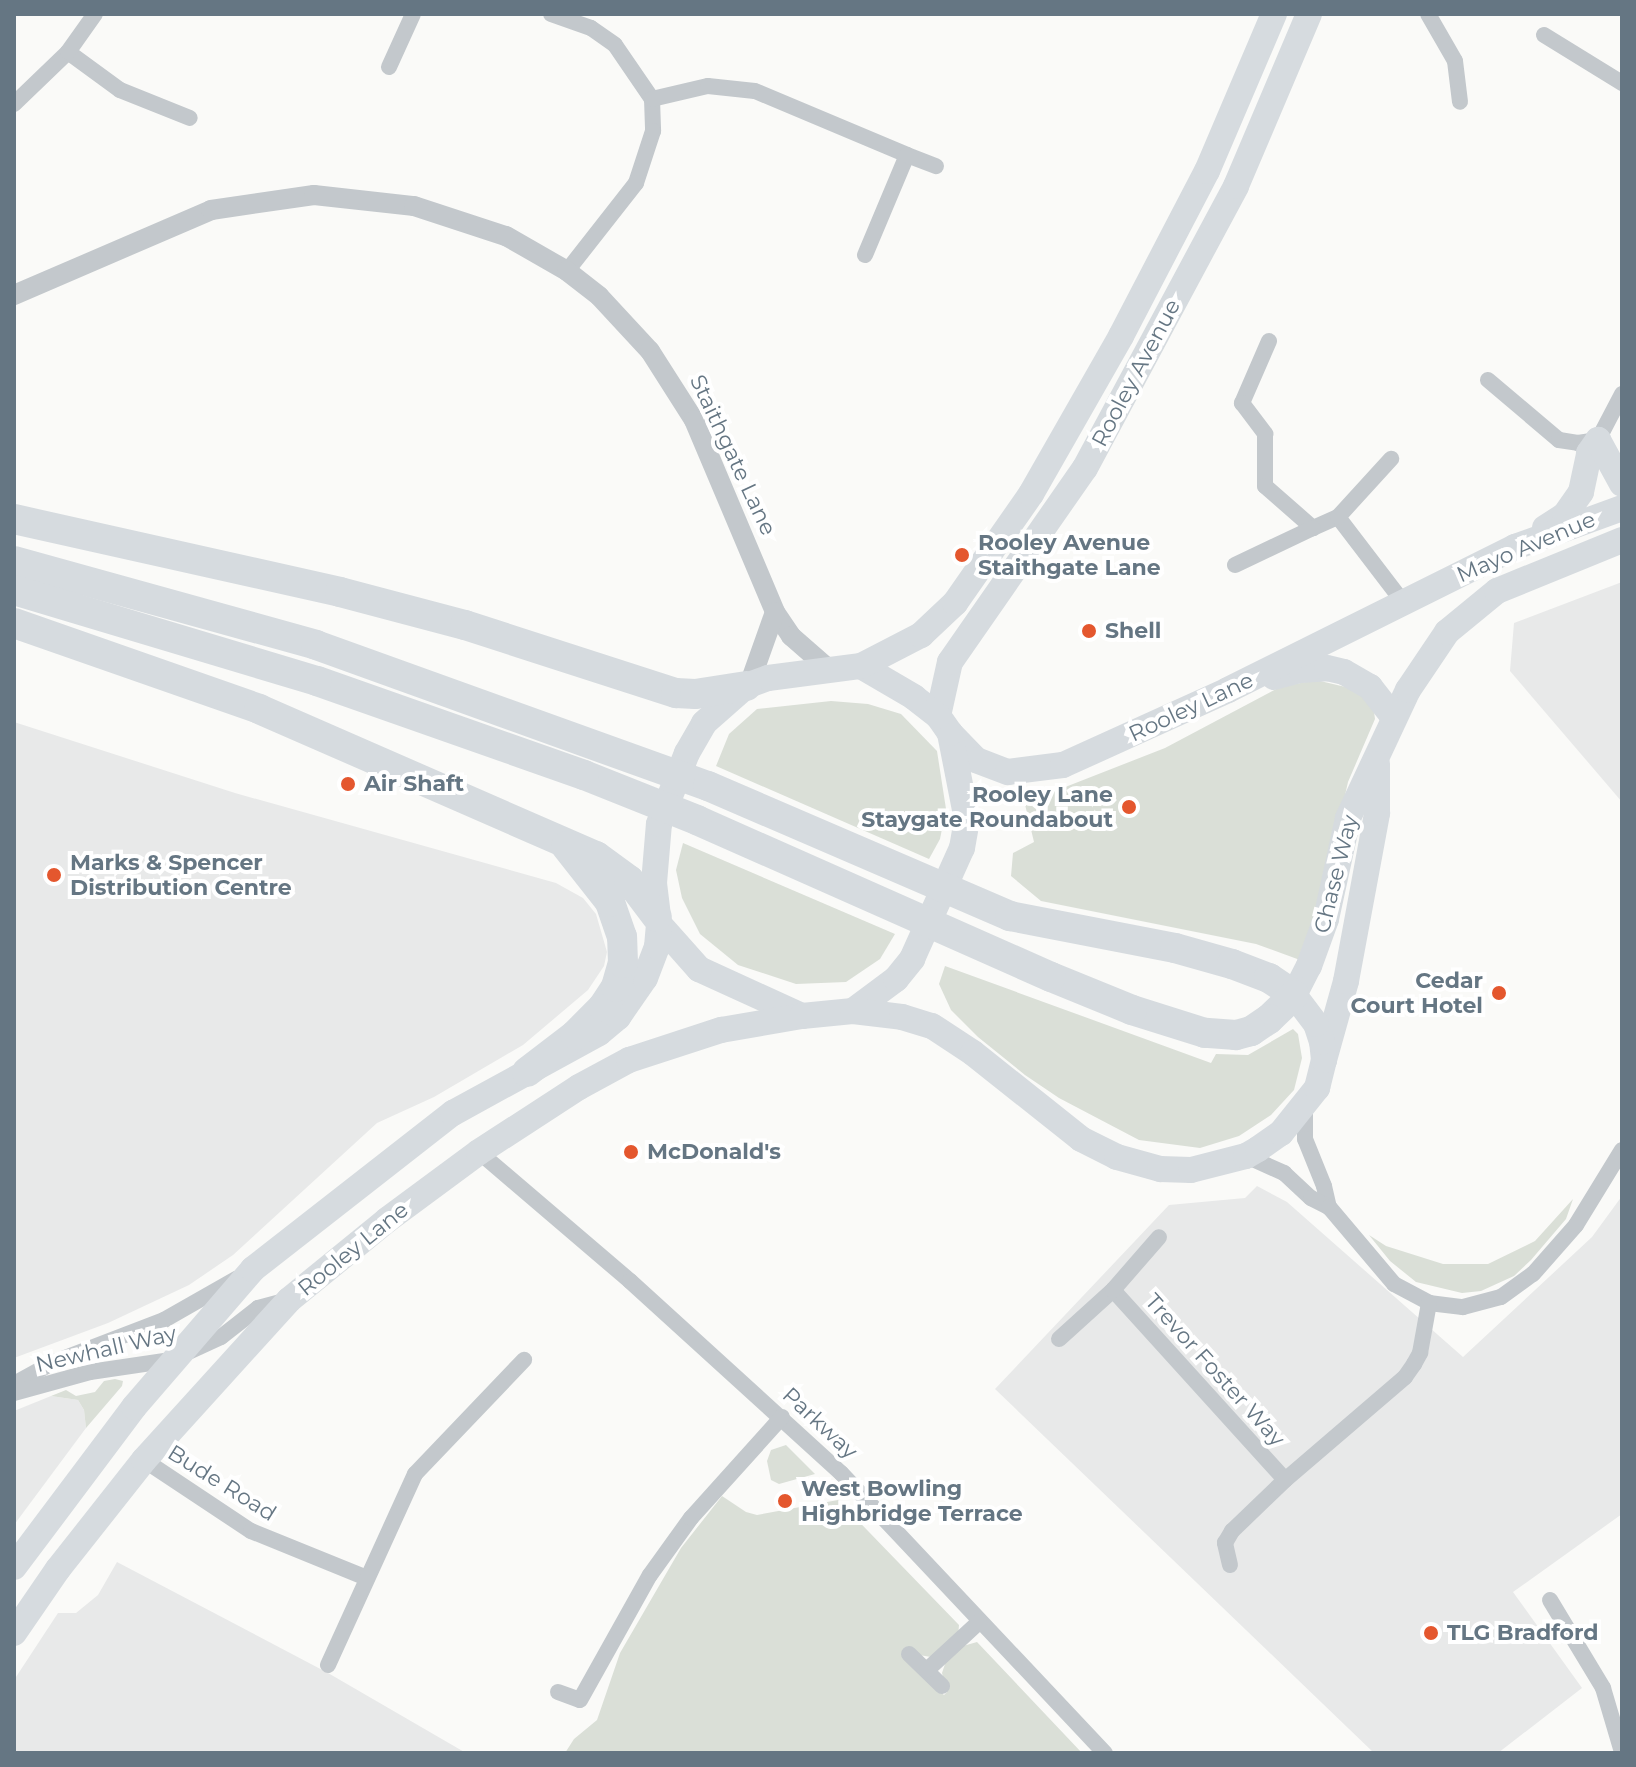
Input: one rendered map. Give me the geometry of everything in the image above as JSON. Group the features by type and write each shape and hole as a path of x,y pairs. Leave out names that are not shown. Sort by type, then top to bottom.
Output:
{"highway":[{"path":"14,519 340,592 465,625 676,693 695,694 748,685"},
{"path":"14,561 331,650 708,786 1010,916 1190,952 1260,974 1294,995 1269,1019 1244,1033 1221,1036 1190,1029 1132,1010 1051,977 739,839 584,775 317,681 14,590"},
{"path":"14,623 259,709 612,866 640,892 658,920"},
{"path":"527,1072 575,1035 603,1007 616,987 623,963 621,928 610,902 565,845"}],"main road":[{"name":"Rooley Avenue","path":"748,685 861,666 905,645 937,622 965,590 1031,494 1121,336 1207,171 1274,14"},
{"name":"Rooley Avenue","path":"944,724 950,662 1085,468 1236,186 1309,14"},
{"path":"1515,547 1565,515 1581,492 1589,453 1598,440 1622,484"},
{"name":"Mayo Avenue","path":"1432,588 1515,547 1622,508"},
{"name":"Mayo Avenue","path":"1377,752 1416,675 1447,632 1497,591 1622,540"},
{"name":"Rooley Lane","path":"861,666 914,697 944,724 976,760 1008,772 1063,765 1228,690 1432,588"},
{"path":"1228,690 1301,670 1327,668 1355,676 1370,687 1394,718"},
{"path":"14,1567 171,1360 253,1269 453,1113 579,1045 618,1017 645,978 657,947 655,859 659,824 698,733 748,685"},
{"path":"853,1011 896,979 912,959 962,848 967,820 944,724"},
{"name":"Chase Way","path":"1294,995 1318,946 1348,818 1377,752"},
{"name":"Chase Way","path":"802,1016 853,1011 902,1017 932,1026 973,1053 1081,1139 1117,1157 1160,1169 1191,1170 1246,1156 1281,1133 1317,1088 1346,981 1377,813 1377,752"},
{"path":"658,920 699,969 802,1016"},
{"path":"1294,995 1316,1024 1324,1060"},
{"name":"Rooley Lane","path":"14,1633 58,1569 144,1460 289,1300 387,1220 479,1152 579,1087 629,1060 721,1030 802,1016"}],"street":[{"path":"14,104 68,52 95,14"},
{"path":"389,67 413,14"},
{"path":"551,14 591,28 615,45 652,99 653,131 636,183 567,271"},
{"path":"1428,14 1455,61 1460,102"},
{"path":"1544,35 1622,83"},
{"path":"68,52 120,90 190,118"},
{"path":"652,99 708,86 755,91 936,166"},
{"path":"865,255 907,155"},
{"name":"Staithgate Lane","path":"14,295 211,210 314,195 414,206 506,236 567,271 625,322 671,379 718,472 775,612 797,642 830,670"},
{"path":"1269,341 1242,403 1265,434 1265,486 1313,528"},
{"path":"1488,380 1559,440 1578,443 1598,440 1622,394"},
{"path":"1235,565 1338,517 1391,459"},
{"path":"1338,517 1403,602"},
{"path":"748,685 775,612"},
{"path":"1305,1106 1305,1139 1329,1207"},
{"path":"1246,1156 1284,1173 1311,1198 1329,1207 1384,1275 1407,1293 1429,1303 1475,1307 1501,1297 1525,1281 1576,1225 1622,1150"},
{"name":"Parkway","path":"479,1152 782,1417 841,1473 1105,1753"},
{"name":"Trevor Foster Way","path":"1059,1339 1113,1290 1159,1237"},
{"name":"Newhall Way","path":"14,1384 52,1363 164,1320 253,1269"},
{"name":"Trevor Foster Way","path":"1113,1290 1285,1480"},
{"name":"Newhall Way","path":"14,1393 90,1372 171,1360 221,1337 258,1308 289,1300"},
{"name":"Trevor Foster Way","path":"1230,1565 1225,1543 1232,1531 1285,1480 1405,1377 1420,1353 1429,1303"},
{"path":"328,1665 415,1474 524,1360"},
{"path":"558,1692 580,1700 650,1575 691,1518 782,1417"},
{"name":"Bude Road","path":"144,1460 251,1531 367,1578"},
{"path":"1550,1600 1603,1688 1622,1750"},
{"path":"927,1670 979,1622"},
{"path":"909,1654 942,1686"}],"shaded area":[{"path":"1622,582 1622,802 1510,671 1514,623"},
{"path":"1316,680 1354,689 1373,704 1375,719 1348,782 1312,940 1300,960 1256,944 1041,901 1011,876 1013,853 1034,842 1022,792 1050,793 1165,748 1280,687"},
{"path":"831,701 868,704 901,714 937,751 946,809 940,839 929,859 716,766 729,734 757,709"},
{"path":"14,722 235,793 556,883 583,898 596,914 607,952 604,966 588,990 523,1045 434,1097 377,1123 233,1255 189,1285 108,1323 14,1358"},
{"path":"683,843 895,934 880,959 846,982 796,984 738,965 700,934 682,898 676,870"},
{"path":"945,966 1211,1063 1216,1054 1248,1055 1293,1029 1298,1034 1302,1058 1294,1090 1271,1115 1239,1136 1200,1148 1139,1140 1059,1098 978,1037 951,1010 939,984"},
{"path":"1257,1186 1287,1202 1463,1357 1592,1237 1622,1196 1622,1514 1513,1592 1582,1688 1498,1753 1374,1753 995,1389 1169,1205 1245,1198"},
{"path":"1573,1199 1566,1219 1531,1260 1514,1276 1481,1291 1462,1293 1416,1282 1390,1261 1369,1235 1386,1246 1443,1264 1488,1264 1535,1241"},
{"path":"104,1381 123,1381 122,1386 86,1428 84,1410 78,1400 51,1396 66,1390 76,1396 95,1392"},
{"path":"51,1396 78,1400 84,1410 86,1428 14,1525 14,1411"},
{"path":"786,1445 815,1474 779,1484 771,1480 767,1461 771,1450"},
{"path":"722,1496 746,1512 757,1515 838,1500 959,1625 958,1637 931,1657 919,1655 922,1674 944,1695 947,1692 942,1673 947,1658 963,1646 977,1642 1082,1753 565,1753 574,1739 597,1720 620,1653 681,1548"},
{"path":"117,1562 328,1673 466,1753 14,1753 14,1680 58,1613 76,1613 98,1595"}],"place":[{"name":"Rooley Avenue Staithgate Lane","path":"962,555"},
{"name":"Shell","path":"1089,631"},
{"name":"Air Shaft","path":"348,784"},
{"name":"Rooley Lane Staygate Roundabout","path":"1129,807"},
{"name":"Marks & Spencer Distribution Centre","path":"54,875"},
{"name":"Cedar Court Hotel","path":"1499,993"},
{"name":"McDonald's","path":"631,1152"},
{"name":"West Bowling Highbridge Terrace","path":"785,1501"},
{"name":"TLG Bradford","path":"1431,1633"}]}
